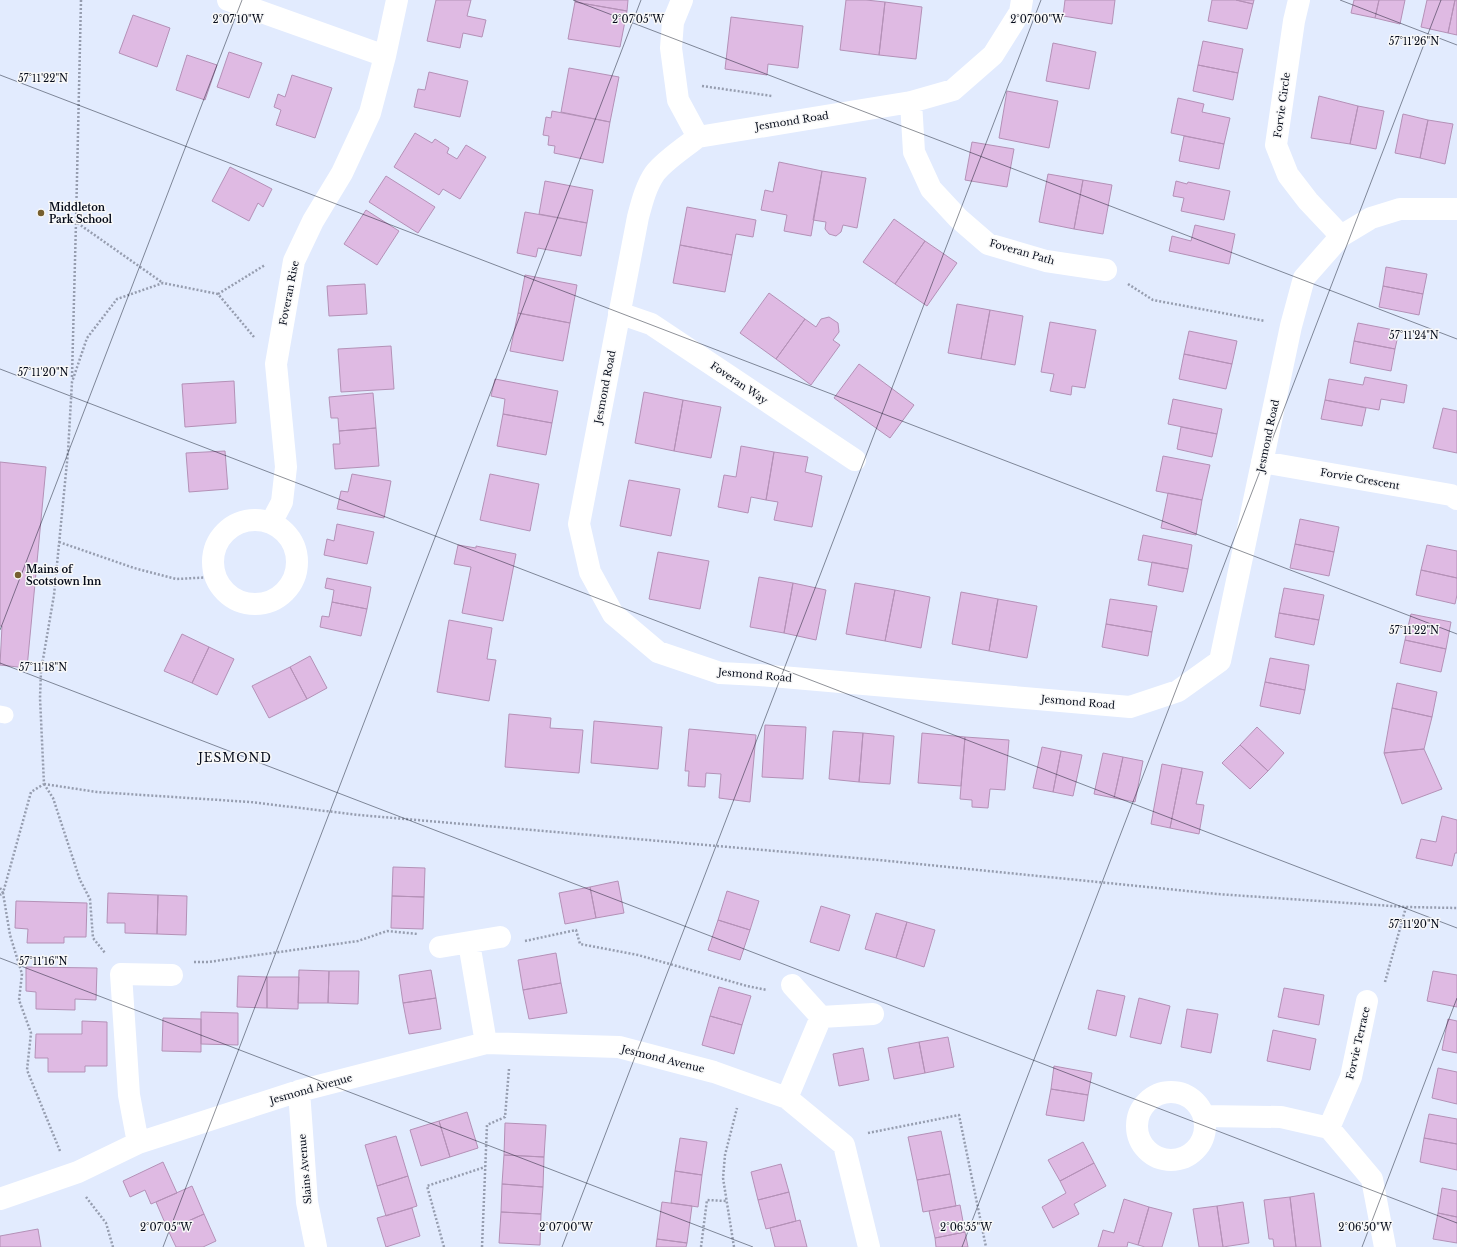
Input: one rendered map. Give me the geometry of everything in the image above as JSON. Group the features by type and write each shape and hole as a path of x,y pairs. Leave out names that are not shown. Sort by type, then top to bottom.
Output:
{"street":[{"path":"228,0 385,56"},
{"name":"Foveran Rise","path":"271,523 282,502 286,467 276,364 294,261 313,221 342,173 370,113 385,56 397,0"},
{"path":"682,0 673,22 671,48 678,100 698,137"},
{"name":"Jesmond Road","path":"1022,0 1020,12 993,55 953,90 911,102 806,118 698,137 655,173 645,194 638,217 579,524 590,572 613,614 658,652 720,673 759,675 1130,707 1178,691 1220,661 1291,326 1304,278 1342,236 1371,218 1400,209 1457,209"},
{"name":"Forvie Circle","path":"1299,0 1294,21 1276,145 1288,175 1308,201 1342,236"},
{"name":"Foveran Path","path":"911,102 914,152 931,189 958,218 988,244 1046,261 1106,270"},
{"name":"Foveran Way","path":"619,313 651,324 855,460"},
{"name":"Forvie Crescent","path":"1262,462 1451,495 1457,499"},
{"path":"255,520 271,523 283,531 292,541 296,555 297,569 292,582 284,593 273,601 259,605 245,604 232,598 222,589 215,577 212,561 216,545 226,531 239,523 255,520"},
{"path":"440,947 500,937"},
{"path":"469,943 486,1042"},
{"path":"138,1143 129,1095 121,974 172,975"},
{"path":"792,985 821,1017"},
{"name":"Forvie Terrace","path":"1329,1128 1351,1077 1367,1001"},
{"path":"821,1017 873,1014"},
{"path":"787,1098 821,1017"},
{"name":"Jesmond Avenue","path":"0,1199 78,1172 138,1143 299,1091 486,1042 619,1047 714,1072 787,1098 844,1145 869,1247"},
{"name":"Slains Avenue","path":"299,1091 307,1202 316,1247"},
{"path":"1204,1116 1281,1117 1329,1128 1372,1179 1385,1247"}],"path":[{"path":"81,0 72,382 68,452 54,595 41,671 40,698 44,784 53,798 80,880 90,899 93,938 121,974"},
{"path":"676,82 794,99 806,118"},
{"path":"76,222 163,283 218,294 276,364"},
{"path":"218,294 277,258 294,261"},
{"path":"1106,270 1153,300 1291,326"},
{"path":"72,382 87,338 117,299 163,283"},
{"path":"59,542 134,568 176,579 215,577"},
{"path":"0,895 3,893 31,792 44,784 97,792 250,802 359,815 879,860 1217,894 1406,907 1457,908"},
{"path":"0,888 3,893 10,935 22,974 19,1000 31,1033 27,1070 60,1153 78,1172 86,1196 106,1223 113,1247"},
{"path":"1367,1001 1385,982 1406,907"},
{"path":"500,937 507,945 576,930 580,944 638,954 769,991 792,985"},
{"path":"172,975 179,961 208,962 358,941 387,931 432,935 440,947"},
{"path":"482,1247 487,1125 505,1117 510,1043"},
{"path":"734,1247 723,1178 725,1155 744,1082"},
{"path":"836,1139 959,1115 986,1247"},
{"path":"444,1247 427,1186 485,1167"},
{"path":"701,1247 707,1200 726,1201"}],"building":[{"path":"436,0 471,0 467,16 486,20 482,37 463,33 460,48 427,41"},
{"path":"575,0 628,0 627,11 575,2"},
{"path":"846,0 885,2 879,55 840,50"},
{"path":"1065,0 1115,0 1112,24 1063,16"},
{"path":"1212,0 1236,0 1253,4 1247,29 1208,21"},
{"path":"1236,0 1254,0 1253,4"},
{"path":"1354,0 1379,0 1375,18 1351,13"},
{"path":"1379,0 1405,0 1400,24 1375,18"},
{"path":"1427,0 1455,0 1448,33 1421,27"},
{"path":"1455,0 1457,0 1457,35 1448,33"},
{"path":"575,2 627,11 620,47 568,39"},
{"path":"885,2 922,7 916,59 879,55"},
{"path":"133,15 170,28 157,67 119,53"},
{"path":"731,17 803,26 798,68 768,64 767,75 725,69"},
{"path":"1203,41 1243,49 1238,73 1198,65"},
{"path":"1053,43 1096,52 1089,89 1046,81"},
{"path":"229,52 262,63 249,98 217,87"},
{"path":"187,55 217,65 205,100 176,90"},
{"path":"1198,65 1238,73 1233,100 1193,91"},
{"path":"569,68 619,77 610,122 561,112"},
{"path":"429,72 468,81 460,117 414,107 418,89 425,90"},
{"path":"292,75 332,88 315,138 276,125 281,110 274,107 278,94 285,97"},
{"path":"1007,91 1058,101 1049,148 999,138"},
{"path":"1319,96 1358,106 1350,144 1311,138"},
{"path":"1178,98 1204,104 1202,112 1230,118 1224,144 1171,133"},
{"path":"1358,106 1384,111 1376,149 1350,144"},
{"path":"552,111 610,122 603,163 554,153 555,146 548,145 549,136 543,135 546,117 551,118"},
{"path":"1403,114 1428,120 1420,158 1395,153"},
{"path":"1428,120 1453,124 1445,164 1420,158"},
{"path":"415,133 432,143 435,139 449,148 447,153 457,159 466,145 486,157 460,199 443,189 439,195 394,167"},
{"path":"1184,136 1224,144 1219,169 1179,161"},
{"path":"972,142 1014,149 1007,187 965,180"},
{"path":"779,162 822,171 811,236 784,231 787,215 761,210 765,190 773,192"},
{"path":"230,167 272,189 263,207 258,203 249,221 212,201"},
{"path":"822,171 866,178 857,228 843,225 841,232 836,236 829,234 825,229 826,222 813,220"},
{"path":"1048,174 1083,180 1074,229 1039,222"},
{"path":"386,176 435,207 418,233 369,202"},
{"path":"1083,180 1112,185 1103,234 1074,229"},
{"path":"545,181 593,190 587,223 539,214"},
{"path":"1176,181 1187,184 1188,182 1230,191 1224,220 1181,211 1184,198 1173,196"},
{"path":"687,207 756,220 753,237 736,234 732,255 680,245"},
{"path":"366,210 399,231 377,265 344,244"},
{"path":"525,212 587,223 581,256 538,248 536,257 517,253"},
{"path":"894,219 925,241 895,284 863,262"},
{"path":"1195,225 1235,234 1229,264 1169,251 1172,236 1191,241"},
{"path":"925,241 957,263 927,306 895,284"},
{"path":"680,245 732,255 725,292 673,283"},
{"path":"1386,267 1427,274 1423,294 1383,286"},
{"path":"525,275 577,285 570,323 518,313"},
{"path":"365,284 367,314 329,316 327,286"},
{"path":"1383,286 1423,294 1419,315 1379,307"},
{"path":"769,293 805,319 776,359 740,333"},
{"path":"957,304 990,310 981,359 948,353"},
{"path":"990,310 1023,316 1015,365 981,359"},
{"path":"518,313 570,323 563,361 510,351"},
{"path":"829,317 838,323 839,332 833,340 840,345 811,385 776,359 805,319 816,327 821,319"},
{"path":"1050,322 1096,330 1085,388 1072,386 1071,395 1050,391 1054,374 1041,372"},
{"path":"1358,323 1399,331 1395,349 1354,341"},
{"path":"1189,331 1237,341 1232,364 1184,354"},
{"path":"1354,341 1395,349 1391,371 1350,363"},
{"path":"391,346 394,389 341,392 338,349"},
{"path":"1184,354 1232,364 1226,389 1179,379"},
{"path":"859,364 914,405 890,438 834,398"},
{"path":"1365,377 1407,385 1404,403 1381,399 1379,410 1325,400 1329,379 1363,385"},
{"path":"495,379 558,391 552,423 503,414 505,399 491,396"},
{"path":"234,381 236,423 185,427 182,384"},
{"path":"644,392 683,400 674,451 635,443"},
{"path":"373,393 376,428 339,431 338,418 331,418 329,397"},
{"path":"1173,399 1222,409 1217,434 1168,424"},
{"path":"683,400 721,407 711,458 674,451"},
{"path":"1325,400 1366,408 1362,426 1321,419"},
{"path":"1443,408 1457,411 1457,453 1433,448"},
{"path":"503,414 552,423 546,455 497,446"},
{"path":"1181,427 1217,434 1212,457 1177,449"},
{"path":"376,428 379,466 335,469 333,444 340,444 339,431"},
{"path":"741,446 774,452 766,500 751,497 748,513 718,507 724,475 736,477"},
{"path":"225,451 228,489 189,492 186,453"},
{"path":"774,452 808,457 805,472 822,476 812,527 774,520 778,502 766,500"},
{"path":"1163,456 1210,465 1202,500 1156,491"},
{"name":"Mains of Scotstown Inn","path":"0,462 46,467 27,668 0,665 2,626 0,626"},
{"path":"352,474 391,481 384,518 337,509 341,491 348,492"},
{"path":"490,474 539,484 530,531 480,520"},
{"path":"629,480 680,489 671,536 620,526"},
{"path":"1168,493 1202,500 1196,535 1161,528"},
{"path":"1300,519 1339,527 1334,552 1295,544"},
{"path":"337,524 374,532 367,564 324,555 327,539 334,541"},
{"path":"1143,535 1192,545 1188,569 1138,560"},
{"path":"1295,544 1334,552 1329,576 1290,568"},
{"path":"458,545 476,548 476,546 516,554 503,621 462,613 471,567 454,564"},
{"path":"1427,545 1457,551 1457,578 1421,570"},
{"path":"658,552 709,561 700,609 649,599"},
{"path":"1152,562 1188,569 1183,592 1148,585"},
{"path":"1421,570 1457,578 1457,595 1455,604 1416,595"},
{"path":"759,577 793,583 784,633 750,627"},
{"path":"327,578 371,587 367,609 332,602 334,590 325,588"},
{"path":"793,583 826,590 816,640 784,633"},
{"path":"855,583 895,590 885,641 846,634"},
{"path":"1284,588 1324,595 1319,620 1279,613"},
{"path":"895,590 930,597 921,648 885,641"},
{"path":"961,592 998,599 989,651 952,644"},
{"path":"998,599 1037,606 1027,658 989,651"},
{"path":"1110,599 1157,606 1152,632 1106,624"},
{"path":"332,602 367,609 361,636 320,627 322,616 329,617"},
{"path":"1279,613 1319,620 1314,645 1275,637"},
{"path":"1411,614 1451,622 1446,649 1405,640"},
{"path":"449,620 492,628 487,659 496,660 489,701 437,692"},
{"path":"1106,624 1152,632 1148,656 1102,647"},
{"path":"182,634 209,647 192,683 164,671"},
{"path":"1405,640 1446,649 1441,672 1400,663"},
{"path":"209,647 234,659 217,695 192,683"},
{"path":"310,656 327,688 307,699 290,667"},
{"path":"1270,658 1309,665 1305,690 1265,682"},
{"path":"290,667 307,699 269,718 252,686"},
{"path":"1265,682 1305,690 1300,714 1260,706"},
{"path":"1397,683 1437,692 1432,717 1392,708"},
{"path":"1392,708 1432,717 1424,749 1384,753"},
{"path":"509,714 551,718 550,728 583,730 579,773 505,767"},
{"path":"594,721 662,727 658,769 591,763"},
{"path":"765,725 806,727 803,779 762,777"},
{"path":"1257,727 1284,753 1268,771 1240,745"},
{"path":"689,729 756,735 750,802 719,798 721,774 706,773 705,787 688,786 689,771 685,771"},
{"path":"833,731 863,733 859,782 829,779"},
{"path":"863,733 894,736 890,784 859,782"},
{"path":"922,733 965,737 961,786 918,783"},
{"path":"965,737 1009,740 1005,790 990,789 988,808 972,807 972,800 960,799"},
{"path":"1240,745 1268,771 1250,789 1222,763"},
{"path":"1042,747 1061,751 1053,792 1033,788"},
{"path":"1424,749 1442,789 1402,804 1384,753"},
{"path":"1061,751 1082,755 1073,796 1053,792"},
{"path":"1103,753 1123,757 1114,798 1094,794"},
{"path":"1123,757 1143,761 1135,802 1114,798"},
{"path":"1162,764 1182,768 1170,828 1151,824"},
{"path":"1182,768 1203,772 1196,804 1204,805 1199,834 1170,828"},
{"path":"1442,816 1457,820 1457,853 1455,853 1452,866 1416,858 1421,839 1436,842"},
{"path":"393,867 425,868 424,897 392,896"},
{"path":"618,881 624,913 596,918 590,887"},
{"path":"590,887 596,918 565,924 559,893"},
{"path":"727,891 759,901 750,930 718,920"},
{"path":"108,893 158,895 157,934 125,933 125,923 107,923"},
{"path":"158,895 187,896 186,935 157,934"},
{"path":"392,896 424,897 423,929 391,928"},
{"path":"16,901 87,903 86,937 64,937 64,943 27,943 28,929 15,928"},
{"path":"821,906 850,915 839,951 810,942"},
{"path":"876,913 907,922 896,958 865,949"},
{"path":"718,920 750,930 740,960 708,950"},
{"path":"907,922 935,930 924,967 896,958"},
{"path":"556,953 561,983 523,990 518,960"},
{"path":"26,967 97,968 96,1000 75,999 75,1010 36,1009 36,992 26,991"},
{"path":"299,970 329,971 328,1003 298,1003"},
{"path":"431,970 436,998 403,1003 399,975"},
{"path":"329,971 359,971 358,1004 328,1003"},
{"path":"1433,971 1457,975 1457,1007 1427,1001"},
{"path":"238,976 267,977 267,1008 237,1007"},
{"path":"267,977 299,977 298,1009 267,1008"},
{"path":"561,983 567,1013 529,1019 523,990"},
{"path":"719,987 751,996 742,1025 710,1016"},
{"path":"1284,988 1324,995 1319,1025 1278,1017"},
{"path":"1097,990 1125,996 1116,1036 1088,1029"},
{"path":"436,998 441,1029 409,1034 403,1003"},
{"path":"1139,998 1170,1006 1161,1044 1130,1037"},
{"path":"1187,1009 1218,1014 1211,1053 1181,1047"},
{"path":"201,1012 238,1013 238,1045 201,1044"},
{"path":"710,1016 742,1025 734,1054 702,1045"},
{"path":"163,1018 201,1019 201,1052 162,1051"},
{"path":"1448,1019 1457,1021 1457,1053 1442,1050"},
{"path":"82,1021 107,1022 107,1066 85,1066 85,1072 48,1072 48,1058 35,1058 36,1034 82,1034"},
{"path":"1273,1030 1316,1039 1310,1070 1267,1061"},
{"path":"948,1037 954,1067 925,1073 919,1042"},
{"path":"919,1042 925,1073 894,1079 888,1048"},
{"path":"863,1048 869,1080 839,1086 833,1054"},
{"path":"1054,1066 1092,1073 1088,1095 1051,1089"},
{"path":"1438,1068 1457,1072 1457,1104 1432,1098"},
{"path":"1051,1089 1088,1095 1084,1121 1046,1115"},
{"path":"467,1112 478,1148 450,1157 439,1121"},
{"path":"1429,1114 1457,1119 1457,1144 1424,1138"},
{"path":"439,1121 450,1157 421,1166 410,1130"},
{"path":"505,1123 546,1125 544,1157 504,1155"},
{"path":"941,1131 950,1174 917,1180 908,1137"},
{"path":"396,1136 408,1176 377,1186 365,1145"},
{"path":"680,1138 707,1142 702,1175 675,1171"},
{"path":"1424,1138 1457,1144 1457,1170 1420,1162"},
{"path":"1083,1142 1094,1163 1060,1181 1048,1160"},
{"path":"504,1155 544,1157 543,1187 502,1184"},
{"path":"163,1162 177,1193 151,1204 145,1190 130,1197 123,1181"},
{"path":"1094,1163 1106,1186 1074,1204 1079,1214 1053,1228 1042,1207 1066,1193 1060,1181"},
{"path":"781,1164 789,1192 758,1200 751,1172"},
{"path":"675,1171 702,1175 698,1207 671,1203"},
{"path":"950,1174 956,1206 923,1212 917,1180"},
{"path":"408,1176 417,1206 386,1216 377,1186"},
{"path":"502,1184 543,1187 541,1214 501,1212"},
{"path":"192,1186 204,1214 168,1230 156,1202"},
{"path":"1442,1188 1457,1191 1457,1217 1438,1213"},
{"path":"789,1192 796,1221 766,1229 758,1200"},
{"path":"1314,1193 1321,1247 1296,1247 1290,1197"},
{"path":"1290,1197 1296,1247 1274,1247 1273,1239 1269,1239 1264,1200"},
{"path":"1124,1199 1149,1207 1138,1245 1128,1242 1127,1247 1098,1247 1103,1230 1114,1233"},
{"path":"662,1202 692,1206 687,1243 657,1239"},
{"path":"1243,1202 1249,1243 1223,1247 1217,1206"},
{"path":"960,1205 965,1232 935,1238 929,1211"},
{"path":"1217,1206 1223,1247 1199,1247 1193,1209"},
{"path":"1149,1207 1172,1213 1162,1247 1145,1247 1138,1245"},
{"path":"412,1208 420,1236 386,1247 377,1218"},
{"path":"501,1212 541,1214 540,1245 499,1243"},
{"path":"1438,1213 1457,1217 1457,1243 1433,1239"},
{"path":"204,1214 216,1241 203,1247 176,1247 168,1230"},
{"path":"800,1220 807,1247 775,1247 770,1228"},
{"path":"38,1229 41,1247 0,1247 0,1236"},
{"path":"965,1232 968,1247 936,1247 935,1238"},
{"path":"657,1239 687,1243 686,1247 656,1247"}],"place":[{"name":"Middleton Park School","path":"41,213"},
{"name":"Mains of Scotstown Inn","path":"18,575"}],"district":[{"name":"JESMOND","path":"235,757"}]}
